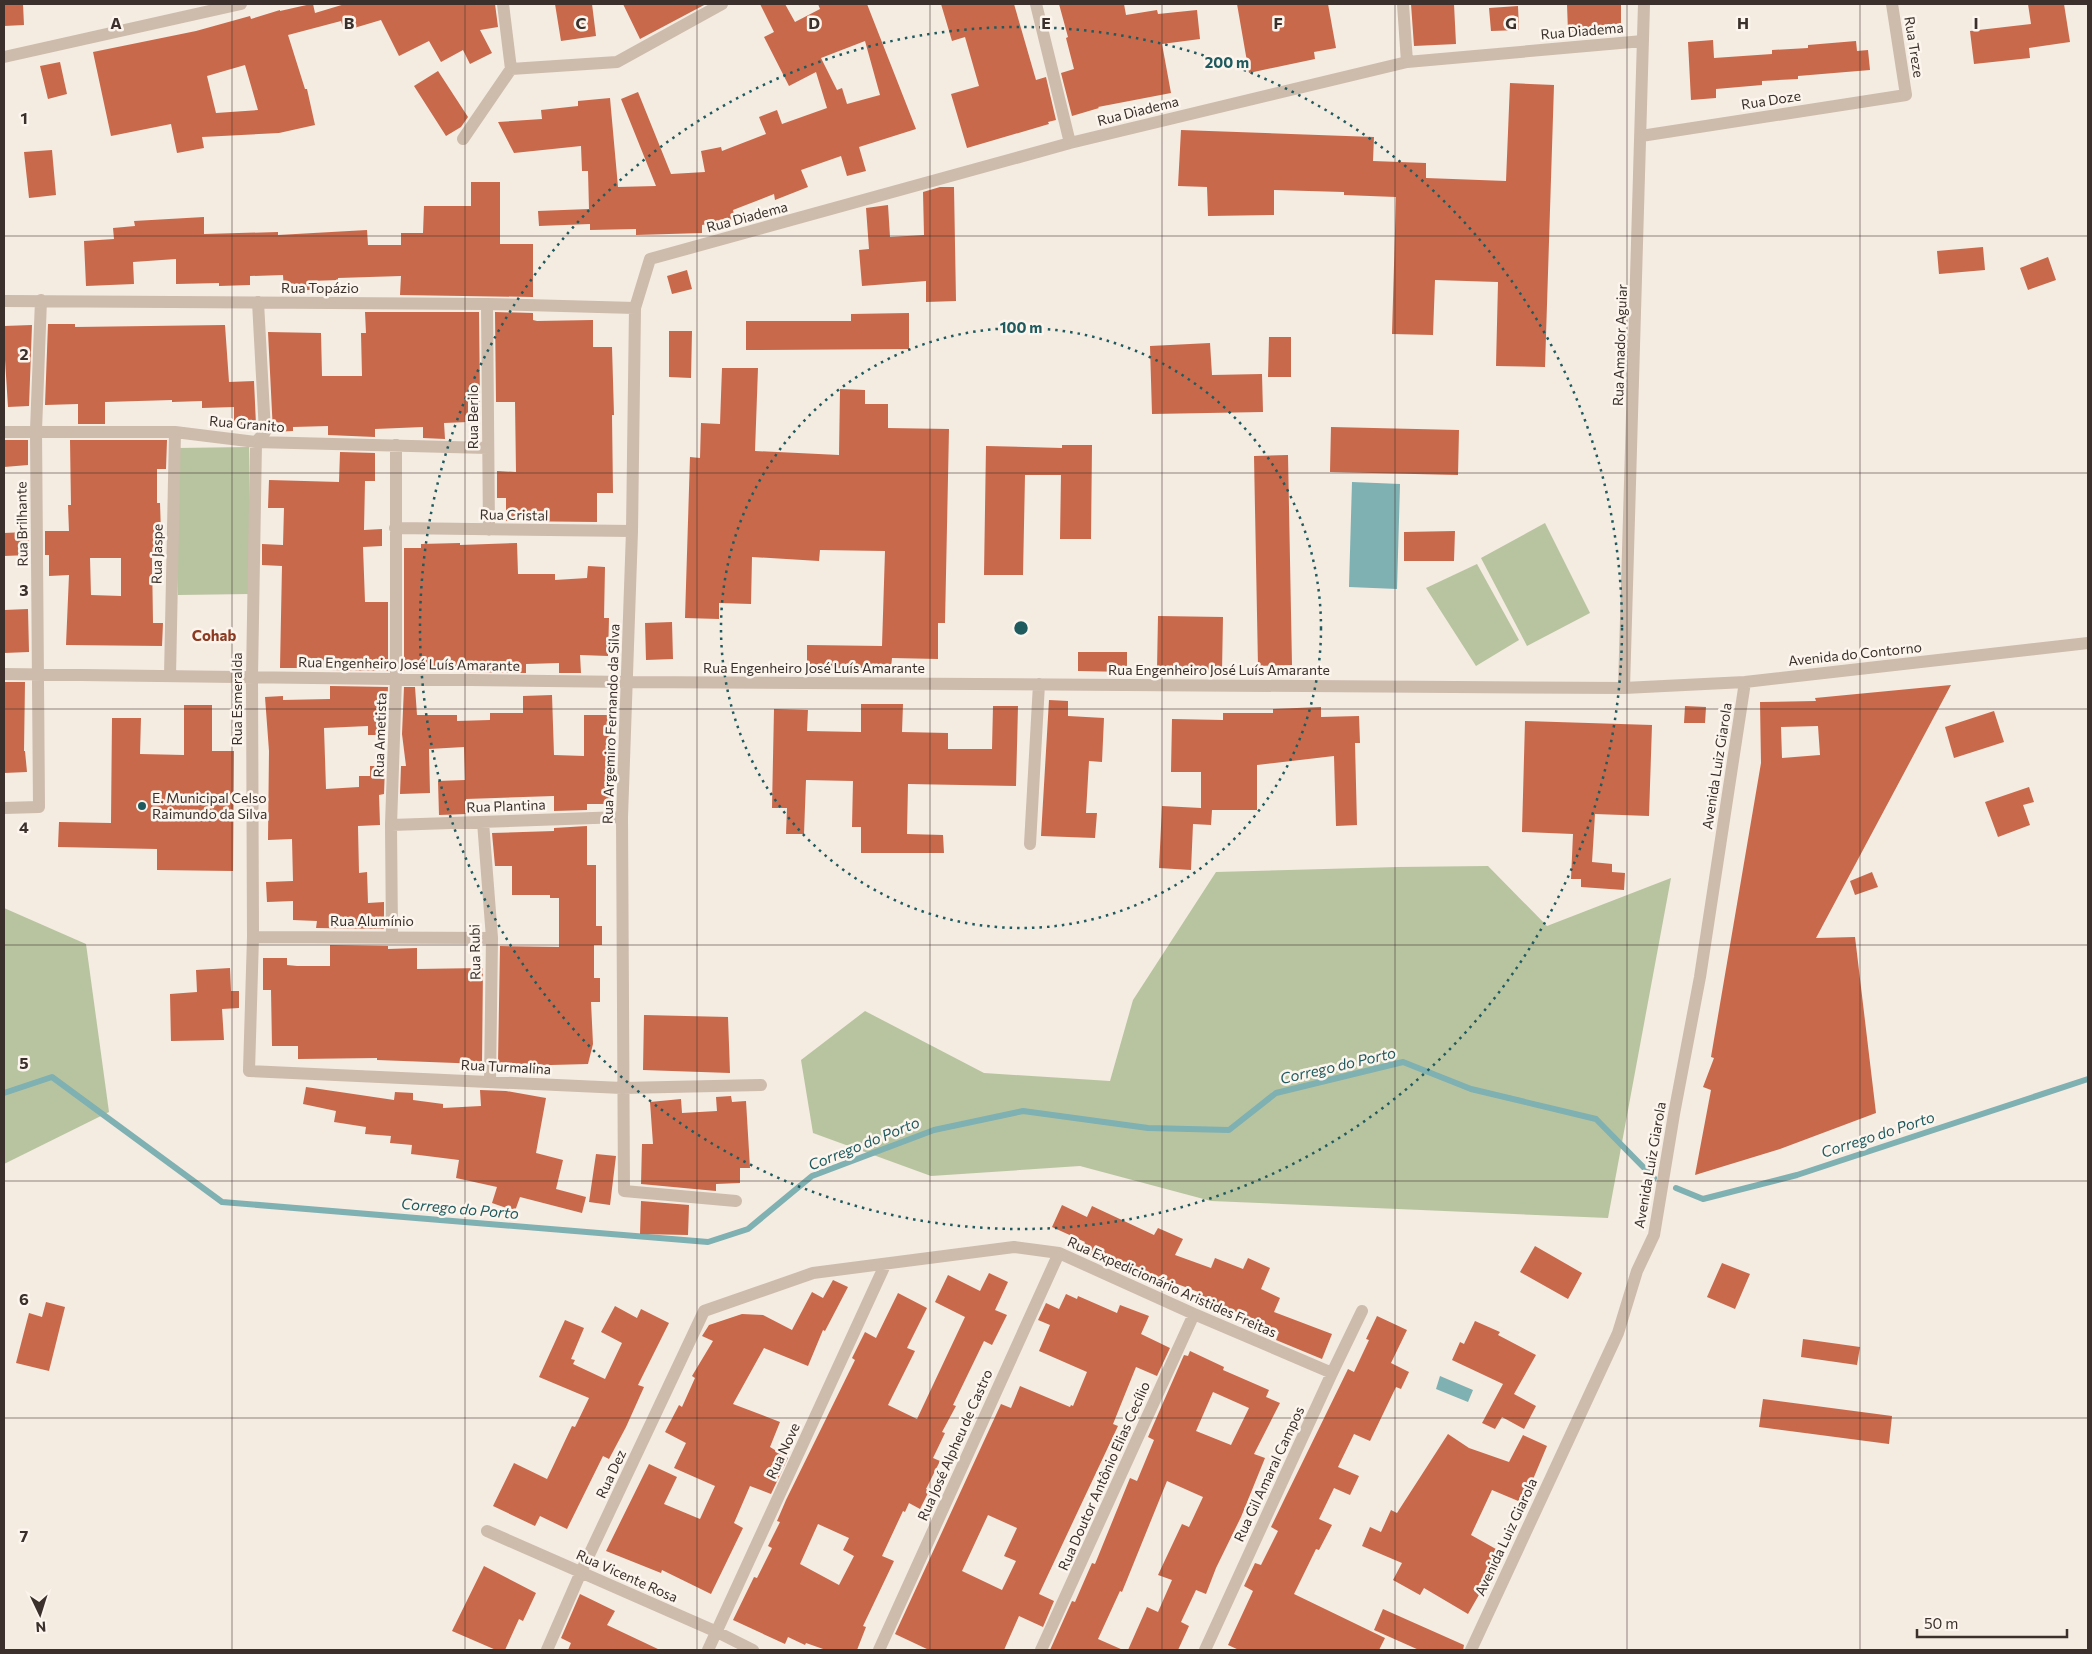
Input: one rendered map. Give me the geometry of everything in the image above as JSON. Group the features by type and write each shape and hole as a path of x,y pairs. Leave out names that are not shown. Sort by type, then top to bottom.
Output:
{"street":[{"path":"4,58 241,4"},
{"path":"463,139 511,69 503,4"},
{"path":"511,69 617,62 722,4"},
{"path":"1036,4 1070,143"},
{"path":"1403,4 1407,62"},
{"name":"Rua Amador Aguiar","path":"1624,688 1644,4"},
{"name":"Rua Treze","path":"1892,4 1906,95"},
{"name":"Rua Diadema","path":"650,259 1070,143 1407,62 1643,41"},
{"name":"Rua Doze","path":"1641,136 1906,95"},
{"name":"Rua Argemiro Fernando da Silva","path":"650,259 635,308 632,531 622,817 624,1192 736,1201"},
{"name":"Rua Brilhante","path":"4,808 39,807 36,430 41,300"},
{"name":"Rua Topázio","path":"4,301 487,304 635,308"},
{"name":"Rua Esmeralda","path":"249,1071 253,937 252,677 256,442 265,432 258,302"},
{"name":"Rua Berilo","path":"487,304 489,530"},
{"name":"Rua Granito","path":"4,432 36,430 175,432 256,442 488,448"},
{"name":"Rua Jaspe","path":"170,676 175,432"},
{"name":"Rua Ametista","path":"392,936 391,824 396,679 396,445"},
{"name":"Rua Cristal","path":"395,528 632,531"},
{"name":"Avenida do Contorno","path":"1624,688 1745,682 2088,643"},
{"name":"Rua Engenheiro José Luís Amarante","path":"4,674 628,682 1624,688"},
{"name":"Avenida Luiz Giarola","path":"1471,1650 1618,1333 1637,1271 1654,1236 1674,1114 1700,977 1745,682"},
{"path":"1030,844 1039,684"},
{"name":"Rua Plantina","path":"391,824 622,817"},
{"name":"Rua Rubi","path":"483,822 492,938 490,1081"},
{"name":"Rua Alumínio","path":"253,937 392,936 492,938"},
{"name":"Rua Turmalina","path":"249,1071 622,1088 761,1085"},
{"name":"Rua Expedicionário Aristides Freitas","path":"704,1311 813,1273 1014,1247 1059,1253 1194,1314 1332,1373"},
{"name":"Rua José Alpheu de Castro","path":"879,1650 1059,1253"},
{"name":"Rua Nove","path":"708,1650 885,1265"},
{"name":"Rua Dez","path":"547,1650 581,1572 704,1311"},
{"name":"Rua Gil Amaral Campos","path":"1205,1650 1362,1311"},
{"name":"Rua Doutor Antônio Elias Cecílio","path":"1042,1650 1194,1314"},
{"name":"Rua Vicente Rosa","path":"487,1531 754,1650"}],"green space":[{"path":"249,447 250,594 178,595 177,448"},
{"path":"1545,523 1590,613 1527,646 1481,558"},
{"path":"1477,564 1519,640 1476,666 1426,588"},
{"path":"1488,866 1547,926 1671,878 1608,1218 1211,1201 1080,1166 931,1176 813,1133 801,1060 865,1011 984,1073 1110,1081 1133,1000 1216,872"},
{"path":"4,908 86,944 109,1112 4,1164"}],"water":[{"path":"1352,482 1400,484 1397,589 1349,587"},
{"path":"1440,1376 1473,1390 1468,1402 1436,1389"}],"building":[{"path":"4,4 23,4 24,25 4,26"},
{"path":"311,4 313,4 315,13 345,4 495,4 498,27 480,30 492,53 470,64 463,50 441,62 429,41 399,56 381,20 344,31 341,21 288,35 305,89 307,89 315,125 279,133 202,137 204,148 177,153 171,124 111,136 93,52 196,31 250,16 251,19","holes":["245,65 258,110 216,113 207,76"]},
{"path":"555,4 592,4 596,36 561,41"},
{"path":"623,4 706,4 640,39"},
{"path":"760,4 785,4 795,22 820,9 818,4 867,4 916,129 859,147 866,171 847,176 841,156 801,170 808,187 775,200 774,194 733,210 735,219 702,225 702,233 636,235 636,229 590,230 590,224 539,226 538,211 589,209 588,171 582,171 581,146 514,153 498,122 542,119 541,110 578,106 578,101 610,98 618,187 656,186 621,99 638,92 671,174 705,172 701,151 721,147 722,151 766,134 759,117 777,110 782,124 827,108 816,72 789,86 764,37 774,32","holes":["865,41 880,95 847,104 842,88 837,90 821,58"]},
{"path":"941,4 1014,4 1036,80 1046,77 1056,120 1048,122 1049,124 967,148 951,94 979,86 965,37 952,41"},
{"path":"1059,4 1124,4 1126,15 1157,10 1158,14 1197,10 1200,39 1162,44 1171,93 1098,107 1072,116 1061,73 1074,69"},
{"path":"1237,4 1328,4 1336,48 1314,52 1315,59 1249,73"},
{"path":"1411,4 1454,4 1456,44 1414,46"},
{"path":"1567,4 1621,4 1621,31 1568,32"},
{"path":"2028,4 2064,4 2070,42 2029,48 2030,58 1974,64 1970,31 2031,24"},
{"path":"1518,6 1519,30 1491,31 1489,8"},
{"path":"1713,40 1714,58 1772,54 1772,50 1808,48 1808,45 1856,41 1857,51 1868,50 1870,70 1798,76 1798,79 1762,81 1762,85 1716,89 1716,98 1691,100 1688,42"},
{"path":"60,62 67,94 48,99 40,66"},
{"path":"438,71 468,117 461,127 446,136 414,86"},
{"path":"1510,83 1554,85 1545,367 1496,366 1498,282 1435,280 1433,335 1392,334 1396,197 1344,195 1344,192 1274,190 1274,215 1208,216 1207,187 1178,186 1181,130 1374,137 1373,161 1426,163 1426,178 1506,181"},
{"path":"52,150 56,195 29,198 24,152"},
{"path":"471,182 500,182 500,244 533,244 533,297 400,295 401,276 310,281 310,290 284,291 283,275 250,276 250,285 219,286 219,283 176,284 176,259 133,262 134,284 86,286 84,241 114,239 113,228 135,226 134,221 204,217 204,234 278,232 278,235 367,230 368,245 401,245 401,233 423,233 424,206 471,206"},
{"path":"940,187 954,187 956,301 926,302 926,281 862,286 859,250 869,249 866,208 888,205 890,237 924,235 923,192"},
{"path":"1983,247 1985,270 1939,274 1937,251"},
{"path":"2048,257 2056,280 2028,290 2020,268"},
{"path":"687,270 692,289 672,294 667,276"},
{"path":"365,312 479,312 480,402 468,402 468,422 444,423 445,439 423,438 423,427 375,429 375,437 328,435 328,426 293,427 293,431 273,432 268,332 321,333 322,376 362,376 361,333 366,333"},
{"path":"495,312 533,313 533,320 537,321 593,320 593,347 612,347 614,415 612,415 613,493 597,493 597,522 506,521 506,498 497,498 497,471 516,472 515,402 496,402"},
{"path":"909,313 909,349 746,350 746,321 851,321 851,314"},
{"path":"48,324 75,324 75,327 225,325 229,382 254,381 256,425 234,425 234,407 202,408 202,401 172,402 172,400 105,402 105,424 78,424 78,404 45,405"},
{"path":"32,325 29,406 8,407 4,360 4,326"},
{"path":"669,331 692,331 691,378 669,377"},
{"path":"1269,337 1291,337 1291,377 1268,377"},
{"path":"1210,343 1212,375 1262,374 1263,412 1152,414 1150,346"},
{"path":"722,368 758,368 755,451 839,455 840,389 865,390 865,404 888,404 888,428 949,429 945,623 938,623 938,659 892,658 891,668 807,668 807,645 882,646 885,551 820,550 819,561 752,557 751,604 719,603 719,619 685,618 690,457 700,458 701,423 720,424"},
{"path":"1331,427 1459,430 1458,475 1330,472"},
{"path":"4,440 28,440 28,465 4,467"},
{"path":"70,440 167,440 166,469 157,469 157,503 160,503 163,558 152,558 153,623 163,623 162,646 66,645 69,575 49,576 49,555 45,555 45,531 69,531 68,505 71,505","holes":["90,558 121,558 121,596 91,595"]},
{"path":"1062,445 1092,445 1091,539 1060,539 1061,475 1025,475 1023,575 984,575 986,446 1062,448"},
{"path":"340,452 375,453 375,481 365,481 364,530 382,529 382,546 363,547 365,602 388,602 388,671 280,668 282,566 262,565 262,544 283,545 284,508 268,508 269,480 339,482"},
{"path":"1288,455 1292,665 1258,666 1254,456"},
{"path":"1455,531 1454,561 1404,561 1404,532"},
{"path":"29,532 29,555 4,556 4,533"},
{"path":"460,543 460,545 517,543 518,574 555,574 555,580 587,578 588,566 605,567 604,618 609,618 608,656 580,655 581,673 559,673 559,663 526,664 526,673 466,672 466,666 431,667 431,670 404,671 404,548 421,548 421,544"},
{"path":"28,609 29,652 4,653 4,610"},
{"path":"1158,616 1223,617 1222,671 1157,670"},
{"path":"672,622 673,659 646,660 645,623"},
{"path":"1078,652 1127,652 1127,672 1078,671"},
{"path":"4,682 25,682 24,751 27,772 4,773"},
{"path":"1951,685 1816,938 1855,937 1876,1113 1780,1149 1695,1175 1711,1090 1703,1087 1714,1058 1711,1057 1761,763 1760,702 1816,701 1815,698","holes":["1818,726 1820,755 1782,758 1781,727"]},
{"path":"330,686 388,687 386,735 368,735 368,726 324,728 326,789 359,787 359,776 370,776 370,766 385,766 384,794 379,795 380,825 358,826 359,873 367,872 368,903 384,902 384,929 316,928 317,921 293,920 293,901 267,902 266,882 293,881 292,839 268,840 269,751 265,697 283,696 283,700 330,699"},
{"path":"404,687 415,687 417,715 457,715 457,721 490,720 490,713 523,713 523,696 552,695 554,755 584,756 584,715 612,715 611,804 587,804 587,810 554,811 554,796 466,799 467,814 439,815 438,781 465,780 464,747 429,749 430,793 400,794 401,766 406,766 402,734"},
{"path":"1049,700 1068,701 1068,716 1104,718 1102,762 1089,761 1086,813 1097,813 1095,838 1041,836"},
{"path":"861,704 903,704 902,732 948,733 948,749 992,749 993,706 1018,706 1016,786 908,784 907,834 943,835 944,853 861,853 861,827 852,827 853,781 806,780 804,834 786,834 787,808 772,808 774,709 808,710 807,731 861,732"},
{"path":"184,705 212,705 212,751 234,751 233,871 157,870 157,849 58,847 59,822 111,823 112,718 141,718 140,754 184,755"},
{"path":"1685,706 1706,707 1705,723 1684,723"},
{"path":"1321,707 1321,717 1359,716 1360,743 1355,743 1357,825 1336,826 1334,756 1257,765 1257,810 1212,810 1211,825 1193,824 1191,870 1159,868 1162,806 1201,808 1201,772 1171,772 1172,719 1223,720 1223,713 1273,713 1273,709"},
{"path":"1994,711 2004,742 1954,758 1945,727"},
{"path":"1525,721 1652,725 1649,816 1595,814 1592,862 1612,864 1612,872 1625,873 1624,890 1581,887 1581,879 1571,879 1573,834 1522,832"},
{"path":"2029,787 2034,802 2023,805 2030,825 1998,837 1985,802"},
{"path":"587,826 587,865 596,865 596,926 602,926 602,945 594,945 594,978 600,978 600,1002 591,1002 593,1044 588,1064 498,1064 500,946 559,947 559,898 550,898 550,895 512,895 512,866 495,866 492,833 554,831 554,828"},
{"path":"1872,872 1878,887 1855,895 1850,881"},
{"path":"330,945 388,946 388,949 417,948 417,969 483,968 482,1064 377,1060 377,1058 298,1059 298,1046 272,1046 271,990 263,990 263,958 287,958 287,965 330,966"},
{"path":"230,968 231,991 239,991 239,1008 222,1009 224,1040 171,1041 170,994 197,992 196,970"},
{"path":"644,1015 728,1017 730,1073 643,1070"},
{"path":"306,1087 394,1100 395,1092 413,1093 413,1100 443,1104 443,1108 481,1106 480,1090 506,1091 546,1098 536,1153 563,1160 556,1189 586,1197 582,1213 520,1197 515,1211 492,1203 497,1187 456,1178 459,1160 411,1154 412,1145 390,1143 391,1136 365,1134 366,1127 334,1122 336,1111 303,1104"},
{"path":"731,1096 732,1102 746,1101 750,1168 740,1168 740,1183 716,1184 716,1191 641,1184 642,1144 653,1144 650,1102 681,1099 682,1113 717,1111 716,1097"},
{"path":"596,1154 616,1156 610,1205 589,1202"},
{"path":"641,1201 689,1205 688,1235 640,1234"},
{"path":"1062,1205 1087,1217 1092,1206 1154,1235 1158,1228 1183,1239 1175,1255 1211,1268 1215,1258 1243,1269 1248,1258 1270,1268 1261,1289 1280,1298 1274,1312 1332,1334 1322,1359 1276,1340 1279,1332 1220,1305 1217,1313 1196,1304 1201,1293 1164,1279 1160,1288 1080,1251 1085,1242 1052,1227"},
{"path":"1535,1246 1582,1273 1568,1299 1520,1272"},
{"path":"1722,1263 1750,1274 1735,1309 1707,1297"},
{"path":"989,1273 1008,1282 995,1310 1007,1315 992,1345 984,1341 953,1405 956,1406 942,1432 945,1433 933,1458 940,1461 926,1489 929,1491 920,1509 909,1503 905,1512 903,1511 882,1556 894,1561 863,1626 866,1627 857,1650 826,1650 806,1643 805,1645 788,1637 785,1644 733,1620 754,1577 757,1578 772,1548 768,1546 780,1522 777,1521 786,1500 855,1360 852,1358 865,1332 876,1338 898,1293 927,1308 907,1348 915,1351 888,1405 917,1419 965,1317 935,1302 948,1275 980,1291","holes":["818,1524 849,1538 843,1550 854,1556 839,1585 800,1564"]},
{"path":"833,1280 848,1287 825,1331 823,1330 808,1366 764,1348 733,1404 780,1422 770,1447 788,1458 771,1494 750,1486 734,1523 743,1528 711,1594 662,1570 661,1573 606,1551 649,1464 677,1477 664,1504 700,1519 715,1486 674,1468 686,1443 665,1432 679,1405 682,1407 695,1378 692,1376 713,1341 702,1336 709,1325 742,1314 763,1315 792,1330 812,1292 823,1298"},
{"path":"1066,1294 1077,1299 1078,1296 1117,1313 1120,1305 1149,1316 1141,1334 1170,1348 1157,1376 1136,1367 1113,1424 1118,1426 1039,1594 1054,1601 1043,1627 1019,1616 1004,1650 929,1650 895,1634 1001,1404 1011,1408 1020,1386 1070,1407 1071,1405 1073,1406 1087,1372 1039,1351 1050,1325 1038,1320 1046,1303 1059,1309","holes":["988,1515 1017,1528 1004,1556 1016,1561 1002,1590 962,1571"]},
{"path":"46,1302 65,1307 49,1371 16,1363 29,1313 42,1317"},
{"path":"615,1306 637,1318 641,1309 669,1323 638,1385 644,1387 626,1427 609,1459 603,1456 567,1529 540,1516 535,1526 493,1506 514,1463 547,1479 572,1426 575,1427 589,1398 539,1377 565,1320 584,1328 571,1359 575,1360 573,1364 605,1379 622,1343 601,1332"},
{"path":"1377,1316 1407,1330 1391,1363 1409,1372 1401,1389 1396,1387 1370,1441 1354,1434 1338,1467 1359,1476 1350,1495 1334,1488 1319,1519 1332,1525 1319,1550 1316,1549 1294,1594 1385,1638 1379,1650 1239,1650 1228,1645 1253,1591 1244,1586 1255,1563 1261,1565 1278,1531 1271,1527 1348,1369 1354,1372 1369,1340 1366,1339"},
{"path":"1475,1321 1500,1332 1498,1335 1536,1355 1514,1394 1536,1406 1524,1429 1502,1417 1495,1429 1482,1423 1503,1384 1452,1360 1460,1342 1464,1344"},
{"path":"1803,1339 1860,1347 1857,1365 1801,1357"},
{"path":"1190,1351 1224,1367 1223,1370 1269,1390 1266,1397 1280,1403 1254,1454 1265,1458 1206,1594 1196,1590 1181,1622 1189,1626 1178,1650 1128,1650 1147,1607 1158,1612 1172,1580 1158,1575 1182,1524 1189,1527 1203,1497 1167,1481 1122,1592 1120,1591 1098,1639 1123,1650 1050,1650 1072,1601 1075,1602 1092,1563 1095,1564 1130,1478 1137,1481 1154,1440 1148,1437 1184,1355 1188,1356","holes":["1213,1392 1249,1408 1231,1445 1196,1431"]},
{"path":"1763,1399 1892,1416 1889,1444 1759,1427"},
{"path":"1448,1434 1469,1448 1509,1462 1523,1435 1547,1446 1523,1503 1492,1490 1471,1535 1503,1553 1468,1614 1424,1588 1420,1595 1393,1580 1402,1563 1362,1546 1370,1527 1381,1532 1391,1510 1397,1513"},
{"path":"484,1566 536,1593 523,1621 519,1619 505,1650 496,1650 452,1631"},
{"path":"580,1594 615,1611 607,1625 660,1650 568,1650 571,1643 561,1638"},
{"path":"1383,1609 1464,1645 1463,1650 1419,1650 1374,1630"}],"waterway":[{"name":"Corrego do Porto","path":"4,1093 52,1077 222,1202 708,1242 748,1229 812,1176 934,1130 1023,1111 1148,1128 1229,1130 1276,1093 1403,1062 1471,1089 1596,1119 1654,1178"},
{"name":"Corrego do Porto","path":"1676,1188 1703,1199 1797,1175 2088,1079"}],"place":[{"name":"E. Municipal Celso Raimundo da Silva","path":"142,806"}],"district":[{"name":"Cohab","path":"214,636"}]}
